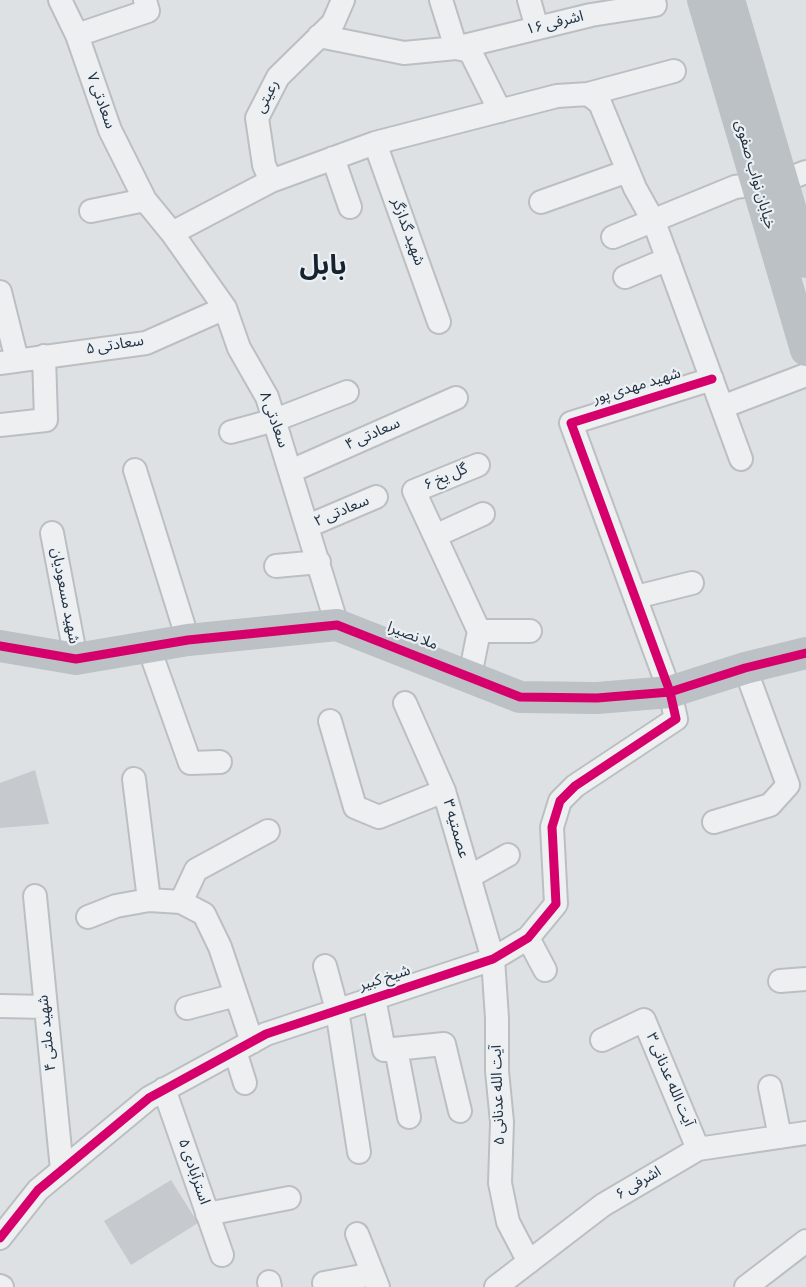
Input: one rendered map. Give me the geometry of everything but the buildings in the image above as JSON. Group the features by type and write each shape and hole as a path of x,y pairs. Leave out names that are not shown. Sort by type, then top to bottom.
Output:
{"street":[{"name":"سعادتی ۷","path":"60,0 77,35 110,130 145,200 172,233"},
{"path":"77,35 148,11 145,0"},
{"name":"رعیتی","path":"271,181 264,165 257,118 278,77 333,23 343,0"},
{"path":"441,0 456,48 470,51 500,111"},
{"path":"529,0 537,28"},
{"name":"خیابان نواب صفوی","path":"703,0 782,179 806,350"},
{"name":"خیابان نواب صفوی","path":"729,0 806,262"},
{"name":"اشرفی ۱۶","path":"319,36 404,53 456,48 537,28 590,7 655,5"},
{"path":"172,233 271,181 375,142 557,96 588,94 674,71"},
{"path":"588,94 600,103 628,171 654,222 741,459"},
{"name":"شهید گدازگر","path":"375,142 439,322"},
{"path":"333,158 350,207"},
{"path":"541,202 628,171"},
{"path":"613,237 735,187 782,179"},
{"path":"91,211 145,200"},
{"name":"سعادتی ۸","path":"172,233 225,308 239,348 267,397 337,625"},
{"path":"625,277 668,259"},
{"path":"0,292 9,361"},
{"name":"سعادتی ۵","path":"9,361 146,343 225,308"},
{"path":"0,425 46,420 44,356"},
{"path":"722,407 806,375"},
{"name":"شهید مهدی پور","path":"636,597 571,423 712,379"},
{"path":"231,432 275,420 347,392"},
{"name":"سعادتی ۴","path":"291,471 456,398"},
{"name":"گل یخ ۶","path":"435,536 414,491 478,465"},
{"path":"135,470 188,640"},
{"name":"سعادتی ۲","path":"308,526 376,497"},
{"path":"470,676 479,630 435,536 483,514"},
{"name":"شهید مسعودیان","path":"52,533 76,659"},
{"path":"276,566 319,562"},
{"path":"670,692 636,597 692,583"},
{"name":"ملا نصیرا","path":"0,646 76,659 188,640 337,625 520,697 597,698 670,692 745,668 806,653"},
{"path":"479,630 530,631"},
{"path":"149,648 190,764 220,762"},
{"path":"714,822 770,806 788,784 745,668"},
{"name":"شیخ کبیر","path":"0,1238 38,1191 149,1098 164,1089 266,1034 493,959 528,938 556,904 552,827 560,801 575,786 676,719 670,692"},
{"name":"عصمتیه ۳","path":"405,703 444,791 493,959"},
{"path":"330,721 355,807 379,818 444,791"},
{"path":"134,779 149,900"},
{"path":"181,902 196,870 268,831"},
{"path":"469,877 508,855"},
{"name":"شهید ملتی ۴","path":"35,896 62,1170"},
{"path":"88,917 116,906 149,900 181,902 204,914 220,947 236,995 245,1083"},
{"path":"528,938 545,970"},
{"name":"آیت الله عدنانی ۵","path":"493,959 497,1018 497,1071 502,1122 500,1183 508,1221 529,1262"},
{"path":"325,966 337,1010 359,1152"},
{"path":"780,981 806,979"},
{"path":"187,1008 236,995"},
{"path":"374,998 384,1050 444,1044 460,1112"},
{"path":"0,1006 46,1007"},
{"name":"آیت الله عدنانی ۳","path":"602,1040 644,1020 698,1149"},
{"path":"396,1049 409,1117"},
{"path":"770,1087 780,1137"},
{"name":"استرآبادی ۵","path":"164,1089 222,1255"},
{"name":"اشرفی ۶","path":"496,1287 603,1206 698,1149 806,1133"},
{"path":"207,1214 289,1198"},
{"path":"324,1283 375,1280 357,1234"},
{"path":"746,1287 806,1241"}],"cycle path":[{"path":"0,1238 38,1190 149,1098 266,1034 493,959 528,938 556,904 552,827 560,801 575,786 676,719 670,692 571,423 712,379"},
{"path":"0,646 76,659 188,640 337,625 520,697 597,698 670,692 745,668 806,653"}],"district":[{"name":"بابل","path":"323,268"}]}
